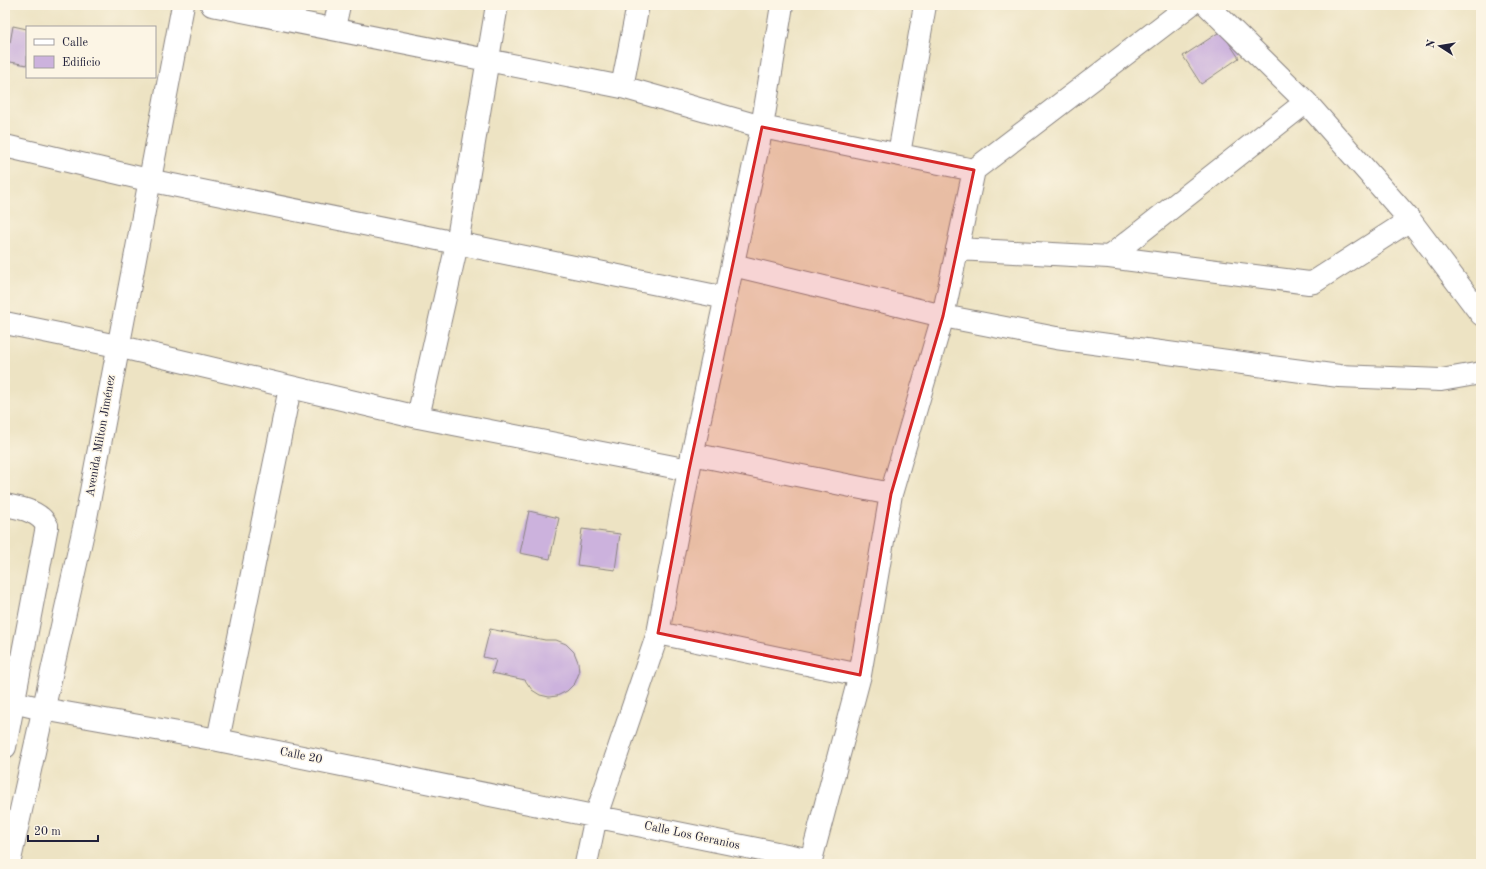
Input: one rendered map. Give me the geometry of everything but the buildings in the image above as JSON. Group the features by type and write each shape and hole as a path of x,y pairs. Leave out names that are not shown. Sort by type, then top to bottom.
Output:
{"street":[{"name":"Avenida Milton Jiménez","path":"9,864 84,523 148,180 183,5"},
{"path":"212,5 334,28 487,61 622,86 762,127 974,170"},
{"path":"334,28 339,5"},
{"path":"418,417 457,244 497,5"},
{"path":"622,86 638,5"},
{"path":"586,864 596,816 658,633 691,462 762,127 782,5"},
{"path":"899,154 925,5"},
{"path":"811,862 860,675 891,494 943,316 974,170 1190,5"},
{"path":"1207,5 1306,102 1410,220 1481,314"},
{"path":"1109,258 1306,102"},
{"path":"5,146 148,180 726,298"},
{"path":"957,249 1109,258 1309,283 1318,280 1410,220"},
{"path":"732,265 943,316 1056,338 1339,376 1441,380 1481,373"},
{"path":"5,323 117,346 418,417 891,494"},
{"path":"218,740 290,388"},
{"path":"5,505 34,513 44,520 47,526 10,701 5,748"},
{"path":"658,633 860,675"},
{"name":"Calle 20","path":"10,701 43,709 218,740 596,816"},
{"name":"Calle Los Geranios","path":"596,816 811,862"}],"highlighted area":[{"path":"762,127 974,170 943,316 891,494 860,675 658,633 689,470"}]}
